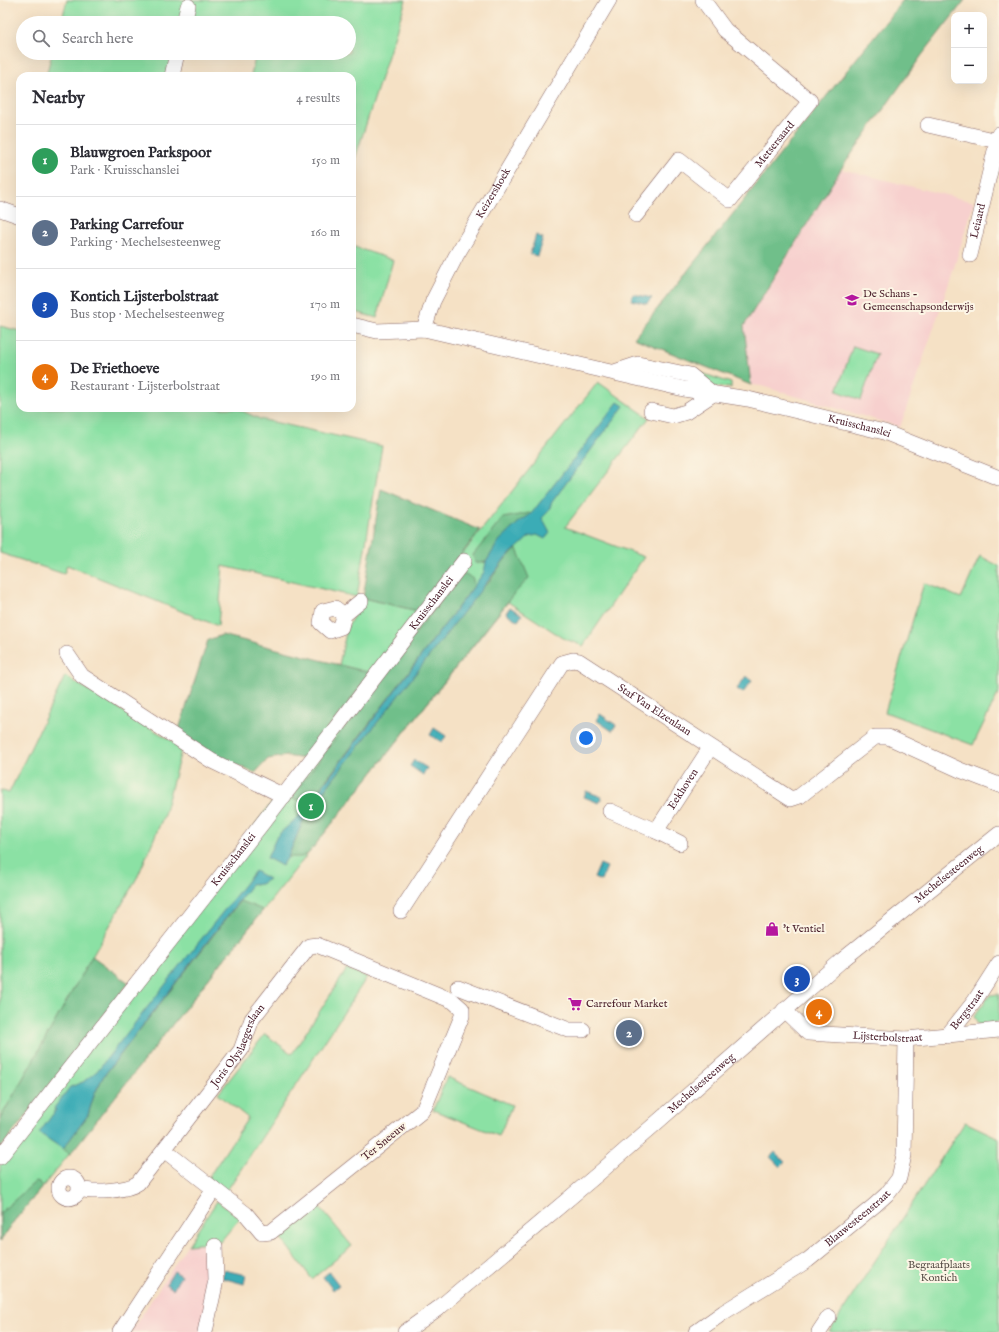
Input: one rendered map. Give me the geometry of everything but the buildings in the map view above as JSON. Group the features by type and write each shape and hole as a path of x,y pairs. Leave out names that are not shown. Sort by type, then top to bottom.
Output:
{"street":[{"name":"Keizershoek","path":"424,330 434,301 475,223 609,0"},
{"name":"Metsersaard","path":"636,215 679,160 730,200 810,101 725,30 703,0"},
{"path":"186,16 188,6"},
{"path":"173,72 175,60"},
{"name":"Leiaard","path":"928,125 998,138 970,255"},
{"path":"0,209 16,215"},
{"path":"356,326 377,331 424,330"},
{"name":"Kruisschanslei","path":"424,330 713,394 748,398 884,432 999,478"},
{"path":"650,411 673,416 686,412 713,394"},
{"name":"Kruisschanslei","path":"0,1157 284,796 464,561"},
{"path":"344,615 361,601"},
{"path":"67,654 82,676 212,761 284,796"},
{"name":"Staf Van Elzenlaan","path":"401,911 562,663 573,660 579,661 710,748 791,799 800,796 875,737 882,736 888,737 960,770 999,785"},
{"name":"Eekhoven","path":"656,831 710,748"},
{"path":"610,811 680,843"},
{"name":"Mechelsesteenweg","path":"405,1332 440,1307 598,1174 841,961 999,834"},
{"name":"Joris Olyslaegerslaan","path":"80,1190 93,1192 134,1185 164,1150 241,1050 252,1019 309,946 317,945 408,983"},
{"name":"Bergstraat","path":"947,1036 974,1002 999,963"},
{"name":"Ter Sneeuw","path":"164,1150 246,1214 260,1231 269,1233 421,1112 425,1106 459,1023 462,1009 453,1001 408,983"},
{"path":"458,987 569,1030 583,1030"},
{"name":"Lijsterbolstraat","path":"784,1010 808,1033 906,1040 999,1030"},
{"name":"Blauwesteenstraat","path":"696,1332 724,1312 808,1260 875,1205 887,1194 899,1178 904,1155 906,1040"},
{"path":"120,1332 214,1189"},
{"path":"205,1332 216,1280 215,1246"},
{"path":"819,1332 828,1317"}],"shaded area":[{"name":"De Schans - Gemeenschapsonderwijs","path":"841,169 974,202 952,274 900,427 761,386 751,385 744,326"},
{"path":"220,1242 207,1332 131,1332 187,1245"}],"green space":[{"path":"67,0 406,0 356,156 356,72 252,72 254,60 356,60 356,16 63,16"},
{"path":"903,0 965,0 956,12 951,12 951,18 922,55 841,169 744,326 751,385 634,338"},
{"path":"50,60 173,60 170,72 47,72"},
{"path":"356,247 393,260 377,318 356,312"},
{"path":"0,326 16,330 16,412 245,412 260,419 382,446 357,597 223,566 218,626 67,565 64,574 0,553"},
{"path":"853,346 877,354 861,400 837,391"},
{"path":"698,372 731,383 731,388 713,387"},
{"path":"598,382 649,418 565,527 644,557 583,646 563,638 508,602 63,1162 14,1221 0,1242 0,1157 461,556"},
{"path":"381,489 480,530 418,611 363,598"},
{"path":"529,513 531,514 512,529 486,562 475,563 473,555 503,518"},
{"path":"517,549 529,578 512,596 308,854 301,857 288,857 306,814 481,588 488,583 505,559"},
{"path":"980,556 999,566 999,692 973,745 885,712 924,583 961,598"},
{"path":"466,574 473,579 474,586 310,801 293,799 291,797 460,575"},
{"path":"363,598 418,611 371,673 339,665 347,628"},
{"path":"222,635 371,673 305,759 286,756 268,759 255,773 213,755 178,732 208,640"},
{"path":"65,676 182,747 164,815 138,876 0,1119 0,790 9,793"},
{"path":"240,901 263,910 70,1154 63,1149 88,1115 94,1095 103,1077"},
{"path":"92,956 129,983 0,1149 0,1119"},
{"path":"347,969 367,977 226,1192 208,1178 248,1118 218,1094 265,1034 292,1054"},
{"path":"999,994 999,1022 978,1025 974,1016 990,995"},
{"path":"447,1077 512,1105 499,1136 433,1110"},
{"name":"Begraafplaats Kontich","path":"965,1122 999,1138 999,1332 829,1332"},
{"path":"36,1181 43,1186 14,1221 0,1242 0,1213"},
{"path":"217,1201 240,1218 220,1242 188,1245"},
{"path":"318,1205 352,1246 312,1279 280,1237"}],"water":[{"path":"536,235 543,238 537,256 530,254"},
{"path":"633,294 652,298 647,304 631,300"},
{"path":"618,402 624,406 552,502 548,512 542,518 550,533 545,539 537,535 529,537 505,559 306,814 288,857 282,866 267,858 277,836 303,812 474,586 484,572 486,562 499,541 518,523 531,514"},
{"path":"510,607 522,615 518,621 506,613"},
{"path":"746,676 752,680 743,693 737,689"},
{"path":"600,714 616,725 612,731 596,720"},
{"path":"434,728 446,736 442,742 430,735"},
{"path":"414,760 427,768 423,775 410,766"},
{"path":"586,791 602,797 599,803 584,797"},
{"path":"600,864 607,867 601,881 594,878"},
{"path":"255,871 269,879 261,884 251,885 103,1077 94,1095 88,1115 63,1149 39,1133 56,1110 54,1108 70,1087 83,1082 97,1071"},
{"path":"775,1152 785,1162 780,1167 770,1157"},
{"path":"224,1270 246,1275 244,1284 222,1278"},
{"path":"174,1271 181,1276 173,1289 166,1284"},
{"path":"329,1272 339,1285 333,1290 323,1277"}],"place":[{"name":"De Schans - Gemeenschapsonderwijs","path":"852,300"},
{"name":"Blauwgroen Parkspoor","path":"311,806"},
{"name":"'t Ventiel","path":"772,929"},
{"name":"Kontich Lijsterbolstraat","path":"797,979"},
{"name":"Carrefour Market","path":"575,1004"},
{"name":"De Friethoeve","path":"819,1012"},
{"name":"Parking Carrefour","path":"629,1033"}]}
